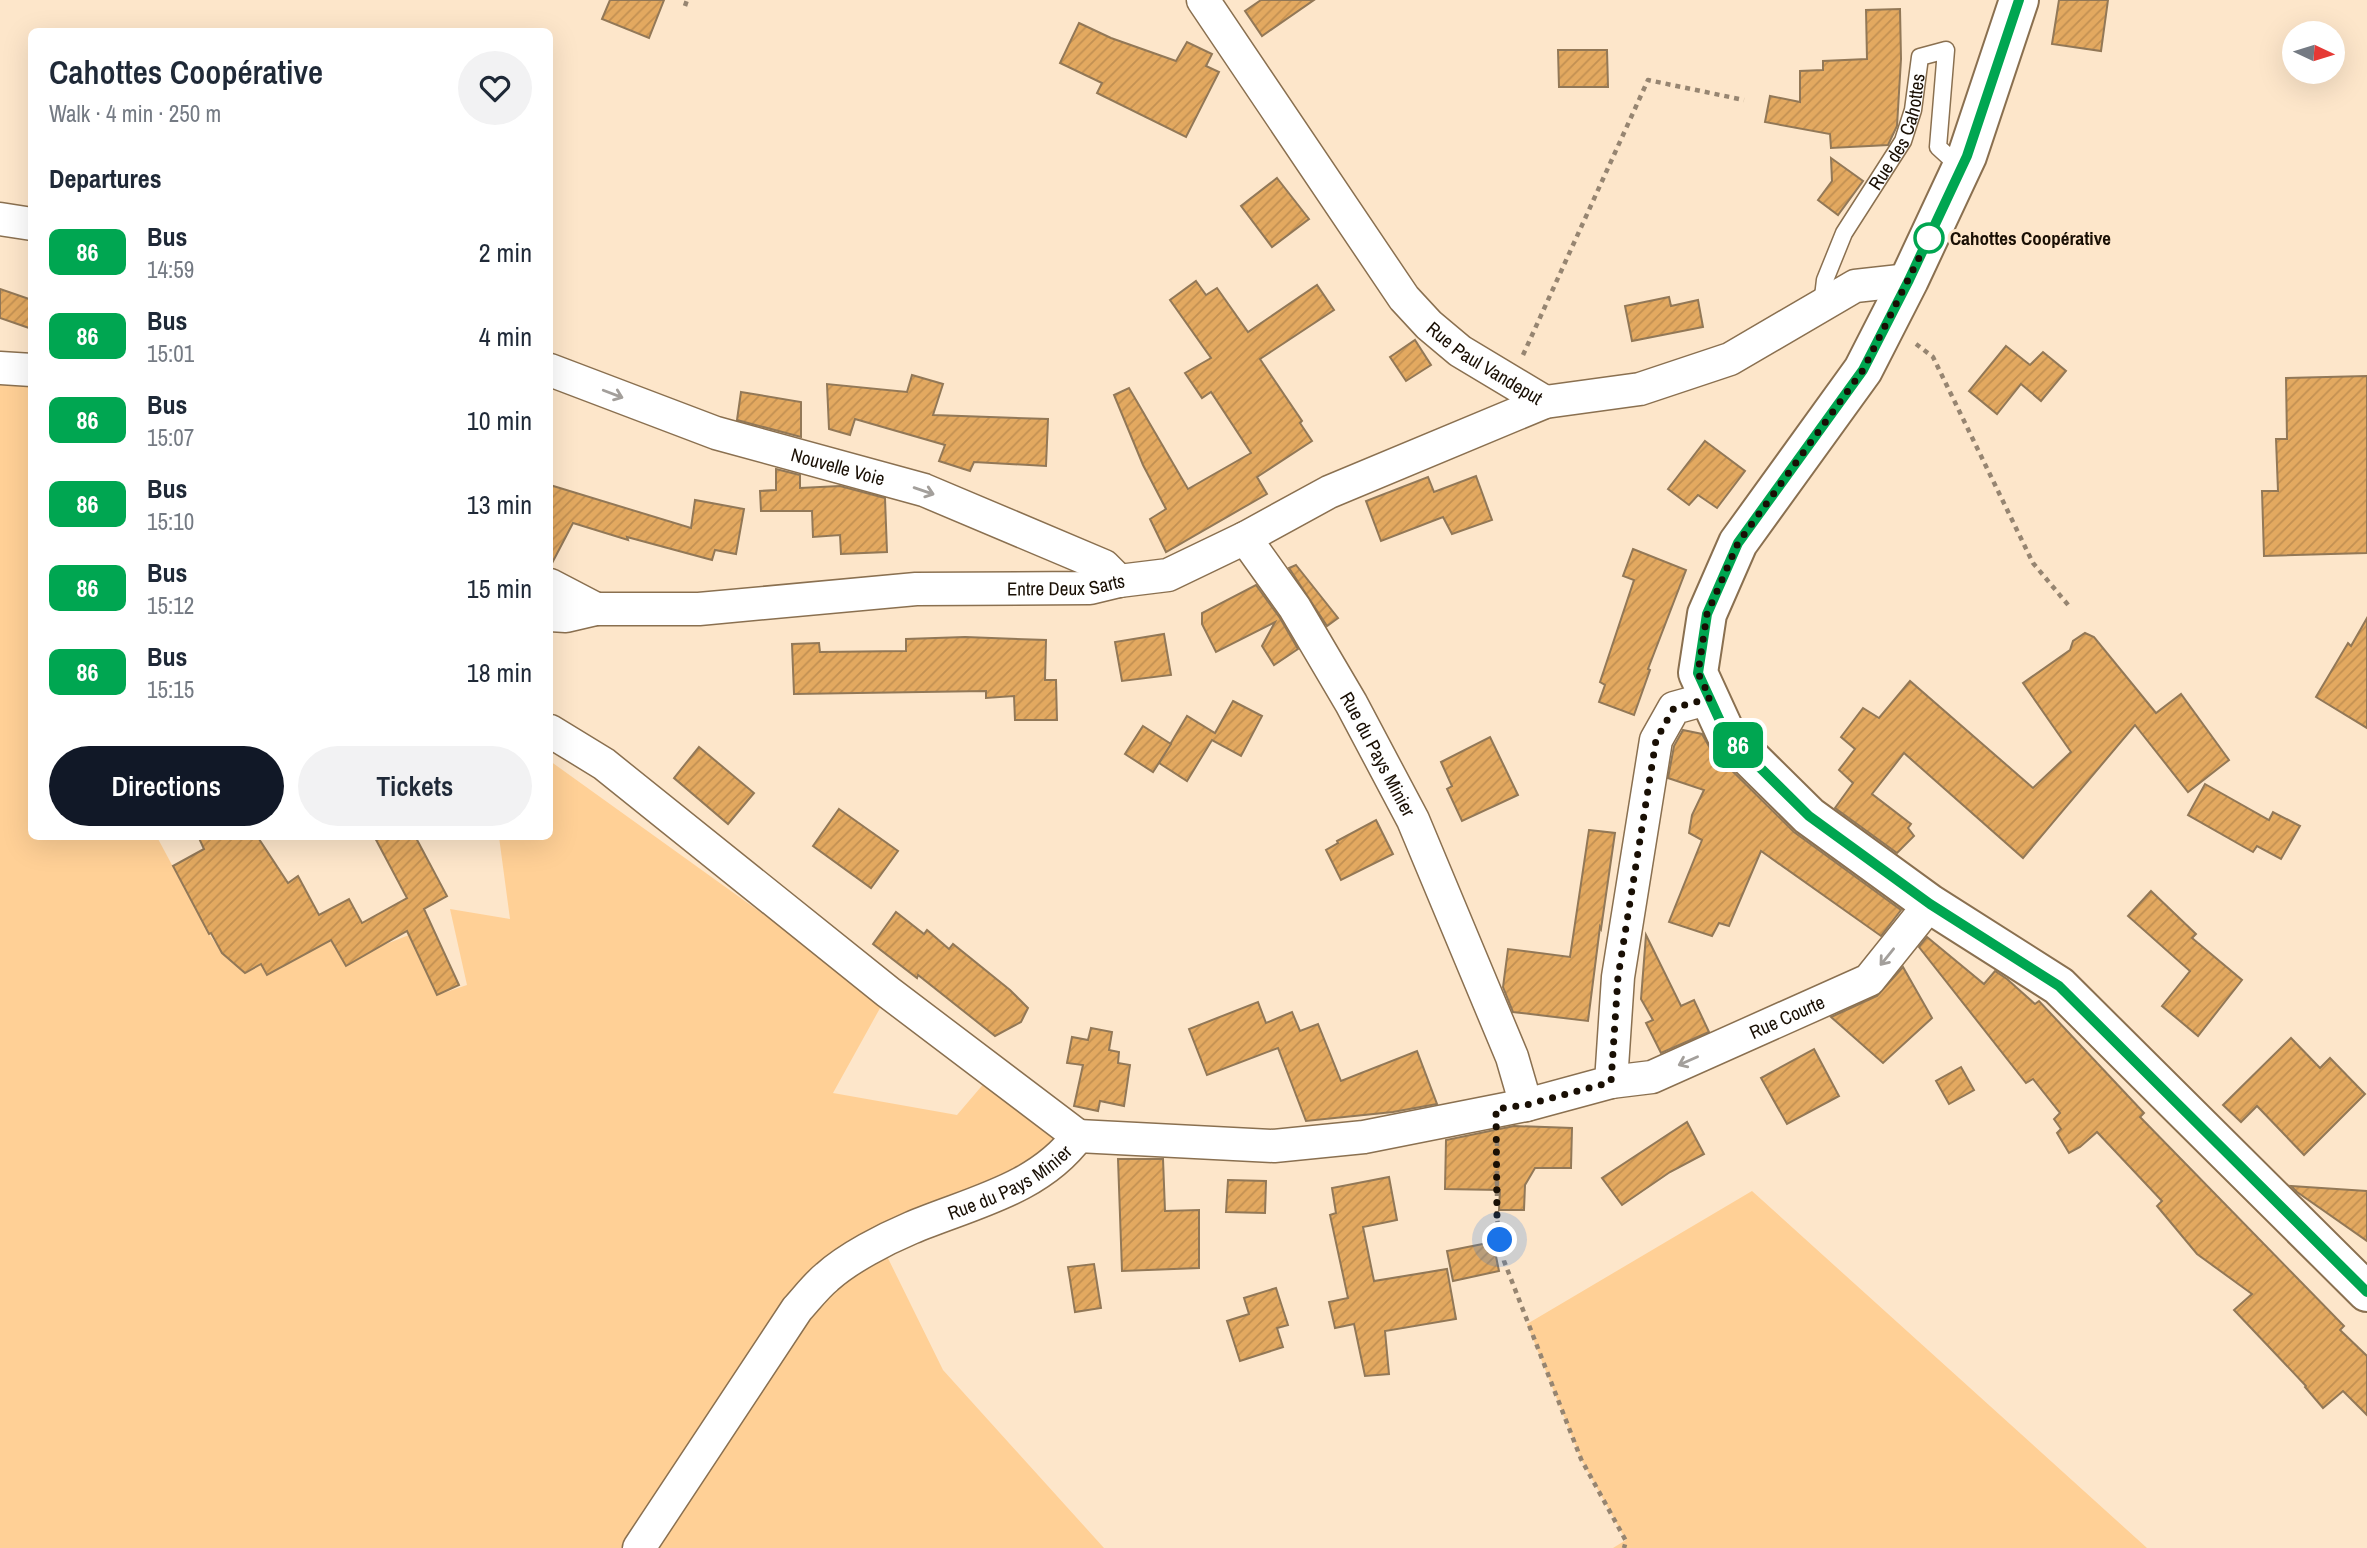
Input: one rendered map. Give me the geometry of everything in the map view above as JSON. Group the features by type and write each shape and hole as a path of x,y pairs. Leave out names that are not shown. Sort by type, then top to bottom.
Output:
{"street":[{"name":"Rue Paul Vandeput","path":"1203,0 1404,298 1429,325 1460,351 1545,402 1640,389 1730,359 1855,286 1909,280"},
{"path":"2019,0 1961,168 1909,280 1863,370 1738,543 1707,614 1698,673 1726,734 1809,816 1930,904 2059,986 2367,1292"},
{"path":"0,219 28,223"},
{"path":"0,368 28,370"},
{"name":"Nouvelle Voie","path":"553,371 716,433 924,490 1104,566 1119,581"},
{"name":"Entre Deux Sarts","path":"553,615 566,616 596,609 699,609 916,589 1090,588 1119,581 1168,575 1245,538 1329,492 1545,402"},
{"name":"Rue du Pays Minier","path":"1245,538 1295,608 1352,703 1413,820 1512,1057 1511,1107"},
{"path":"553,587 596,609"},
{"path":"1611,1082 1618,977 1656,740 1674,708 1710,698"},
{"path":"553,733 604,764 888,992 1078,1136"},
{"name":"Rue Courte","path":"1611,1082 1652,1077 1869,981 1930,904"},
{"name":"Rue du Pays Minier","path":"639,1548 797,1309 827,1276 874,1246 909,1229 1024,1184 1064,1155 1078,1136 1274,1146 1364,1137 1511,1107 1611,1082"}],"lane":[{"name":"Rue des Cahottes","path":"1822,305 1825,280 1844,233 1903,141 1913,110 1920,57 1946,50 1938,146 1961,168"}],"path":[{"path":"1511,382 1648,80 1744,100"},
{"path":"1887,323 1933,357 2033,563 2069,606"},
{"path":"1511,1107 1497,1219 1504,1261 1581,1459 1626,1541 1624,1548"}],"shaded area":[{"path":"0,368 28,370 28,840 159,840 209,934 222,953 245,973 261,964 268,975 331,940 346,966 381,946 409,935 437,995 467,985 450,909 510,919 499,840 553,840 553,763 884,1001 833,1093 957,1115 986,1081 1055,1127 1053,1152 879,1240 943,1370 1104,1548 0,1548"},
{"path":"1752,1191 2147,1548 1613,1548 1626,1540 1581,1459 1527,1324"}],"building":[{"path":"610,0 664,0 649,38 602,19"},
{"path":"1261,0 1314,0 1262,36 1245,11"},
{"path":"2059,0 2108,0 2101,51 2052,44"},
{"path":"1900,9 1901,59 1897,126 1888,145 1831,148 1830,134 1765,122 1770,96 1800,102 1800,71 1823,70 1823,61 1867,59 1866,10"},
{"path":"1079,23 1111,38 1176,61 1187,42 1212,54 1206,66 1219,72 1186,137 1097,93 1102,83 1060,63"},
{"path":"1558,50 1607,50 1608,87 1559,87"},
{"path":"1831,158 1863,181 1838,215 1818,200 1832,181"},
{"path":"1277,178 1309,219 1272,247 1241,206"},
{"path":"1196,281 1206,295 1217,288 1248,332 1317,285 1334,310 1260,359 1302,421 1300,423 1312,441 1257,477 1267,494 1166,552 1150,519 1166,509 1143,465 1114,395 1129,388 1188,489 1251,453 1211,392 1202,398 1185,373 1211,358 1170,300"},
{"path":"0,289 28,299 28,328 0,318"},
{"path":"1669,297 1671,306 1698,300 1703,327 1632,341 1625,306"},
{"path":"1415,340 1431,365 1406,381 1390,357"},
{"path":"2006,346 2030,365 2043,352 2066,371 2041,401 2021,384 1997,414 1969,391"},
{"path":"912,375 943,384 933,415 1048,419 1046,466 974,462 970,471 939,461 945,445 855,419 850,435 829,429 827,384 907,392"},
{"path":"2367,376 2367,553 2264,556 2262,491 2278,491 2276,439 2287,439 2286,378"},
{"path":"741,392 801,402 801,437 737,420"},
{"path":"1705,441 1745,471 1717,508 1698,495 1689,505 1668,489"},
{"path":"776,469 800,475 800,488 840,486 885,498 887,552 841,554 840,535 813,537 812,511 761,511 760,491 776,490"},
{"path":"1476,476 1492,520 1452,534 1443,517 1381,541 1366,501 1428,477 1434,492"},
{"path":"553,486 691,528 695,500 744,509 736,554 715,550 712,560 627,537 628,540 573,523 553,561"},
{"path":"1633,549 1686,570 1648,669 1650,670 1634,715 1599,702 1605,685 1600,682 1634,580 1623,576"},
{"path":"1296,565 1338,618 1327,626 1289,568"},
{"path":"1256,585 1298,649 1274,665 1262,646 1275,622 1216,652 1202,624 1202,613"},
{"path":"2367,618 2367,728 2316,697 2348,643 2351,646"},
{"path":"2085,633 2094,637 2156,713 2181,694 2229,760 2188,792 2135,725 2023,858 1904,753 1872,794 1911,824 1908,828 1914,836 1897,853 1835,808 1853,783 1839,770 1855,749 1841,737 1863,708 1879,718 1910,681 2033,788 2071,752 2023,683 2070,650 2073,641"},
{"path":"1164,634 1171,675 1122,681 1115,642"},
{"path":"965,637 1046,640 1045,680 1056,680 1057,720 1015,720 1014,696 986,698 986,691 794,694 792,644 819,643 820,652 906,651 906,639"},
{"path":"1233,701 1262,716 1241,756 1212,740 1187,781 1159,763 1187,716 1215,733"},
{"path":"1143,726 1171,744 1153,772 1125,754"},
{"path":"1683,730 1702,734 1711,750 1794,832 1901,910 1881,936 1761,851 1729,926 1719,923 1712,936 1669,922 1702,840 1689,833 1692,815 1704,790 1668,778 1674,746"},
{"path":"1490,737 1518,795 1462,821 1447,789 1452,786 1441,762"},
{"path":"699,747 754,793 728,824 674,778"},
{"path":"2205,784 2269,820 2273,812 2300,826 2281,859 2257,846 2253,852 2188,815"},
{"path":"839,809 898,851 871,888 813,846"},
{"path":"1376,820 1393,854 1341,880 1326,850"},
{"path":"1589,830 1615,833 1588,1021 1513,1012 1503,987 1508,949 1570,957"},
{"path":"200,840 260,840 288,883 298,876 319,915 349,899 362,923 407,898 376,840 417,840 447,896 424,909 459,985 437,995 407,931 346,966 331,940 267,975 261,964 245,973 222,953 211,933 209,934 173,866 204,849"},
{"path":"2151,891 2196,934 2192,938 2242,980 2198,1036 2162,1006 2190,971 2128,916"},
{"path":"896,912 924,934 927,930 949,949 953,944 1010,990 1028,1008 1021,1022 995,1036 918,975 917,978 873,944"},
{"path":"1646,935 1681,1006 1694,1000 1709,1032 1661,1053 1646,1023 1653,1020 1641,999"},
{"path":"1927,937 1984,984 1995,971 2035,1004 2039,1001 2144,1113 2140,1117 2344,1326 2340,1330 2367,1356 2367,1415 2343,1391 2323,1408 2306,1386 2234,1310 2252,1294 2197,1254 2157,1206 2162,1201 2097,1132 2069,1153 2057,1133 2061,1129 2054,1119 2060,1113 2033,1079 2026,1083 1919,947"},
{"path":"1903,967 1932,1018 1883,1063 1831,1017 1877,996"},
{"path":"1258,1002 1266,1023 1292,1012 1300,1031 1318,1024 1341,1081 1417,1051 1437,1104 1393,1112 1306,1121 1278,1048 1207,1075 1189,1029"},
{"path":"1091,1028 1112,1032 1109,1050 1119,1052 1118,1063 1130,1065 1124,1106 1100,1101 1098,1111 1074,1106 1083,1065 1067,1063 1072,1037 1088,1040"},
{"path":"2291,1038 2320,1068 2330,1058 2365,1094 2304,1155 2257,1106 2241,1122 2223,1105"},
{"path":"1814,1049 1839,1096 1787,1124 1761,1078"},
{"path":"1961,1067 1974,1090 1949,1104 1936,1081"},
{"path":"1687,1122 1704,1154 1670,1172 1622,1205 1602,1178"},
{"path":"1514,1126 1572,1128 1571,1168 1535,1168 1525,1185 1524,1210 1499,1210 1500,1190 1445,1189 1446,1140"},
{"path":"1118,1159 1163,1159 1165,1211 1199,1210 1199,1268 1122,1271"},
{"path":"1389,1177 1397,1220 1363,1227 1374,1281 1447,1269 1456,1319 1385,1331 1389,1374 1365,1376 1354,1324 1335,1328 1329,1302 1348,1298 1330,1215 1336,1213 1332,1188"},
{"path":"1228,1180 1266,1181 1265,1213 1226,1212"},
{"path":"2291,1186 2367,1191 2367,1241 2297,1192"},
{"path":"1493,1242 1499,1271 1453,1281 1447,1251"},
{"path":"1094,1264 1101,1308 1075,1312 1068,1267"},
{"path":"1276,1288 1288,1325 1277,1328 1283,1347 1240,1361 1227,1321 1249,1314 1244,1298"}],"bus line":[{"name":"86","path":"2019,0 1967,156 1909,280 1863,370 1738,543 1707,614 1698,673 1726,734 1809,816 1930,904 2059,986 2367,1292"}],"place":[{"name":"Cahottes Coopérative","path":"1929,238"}],"route":[{"path":"1500,1240 1497,1219 1496,1109 1526,1105 1611,1082 1618,977 1656,740 1674,708 1710,698 1698,673 1707,614 1738,543 1863,370 1909,280 1930,236 1929,238"}]}
